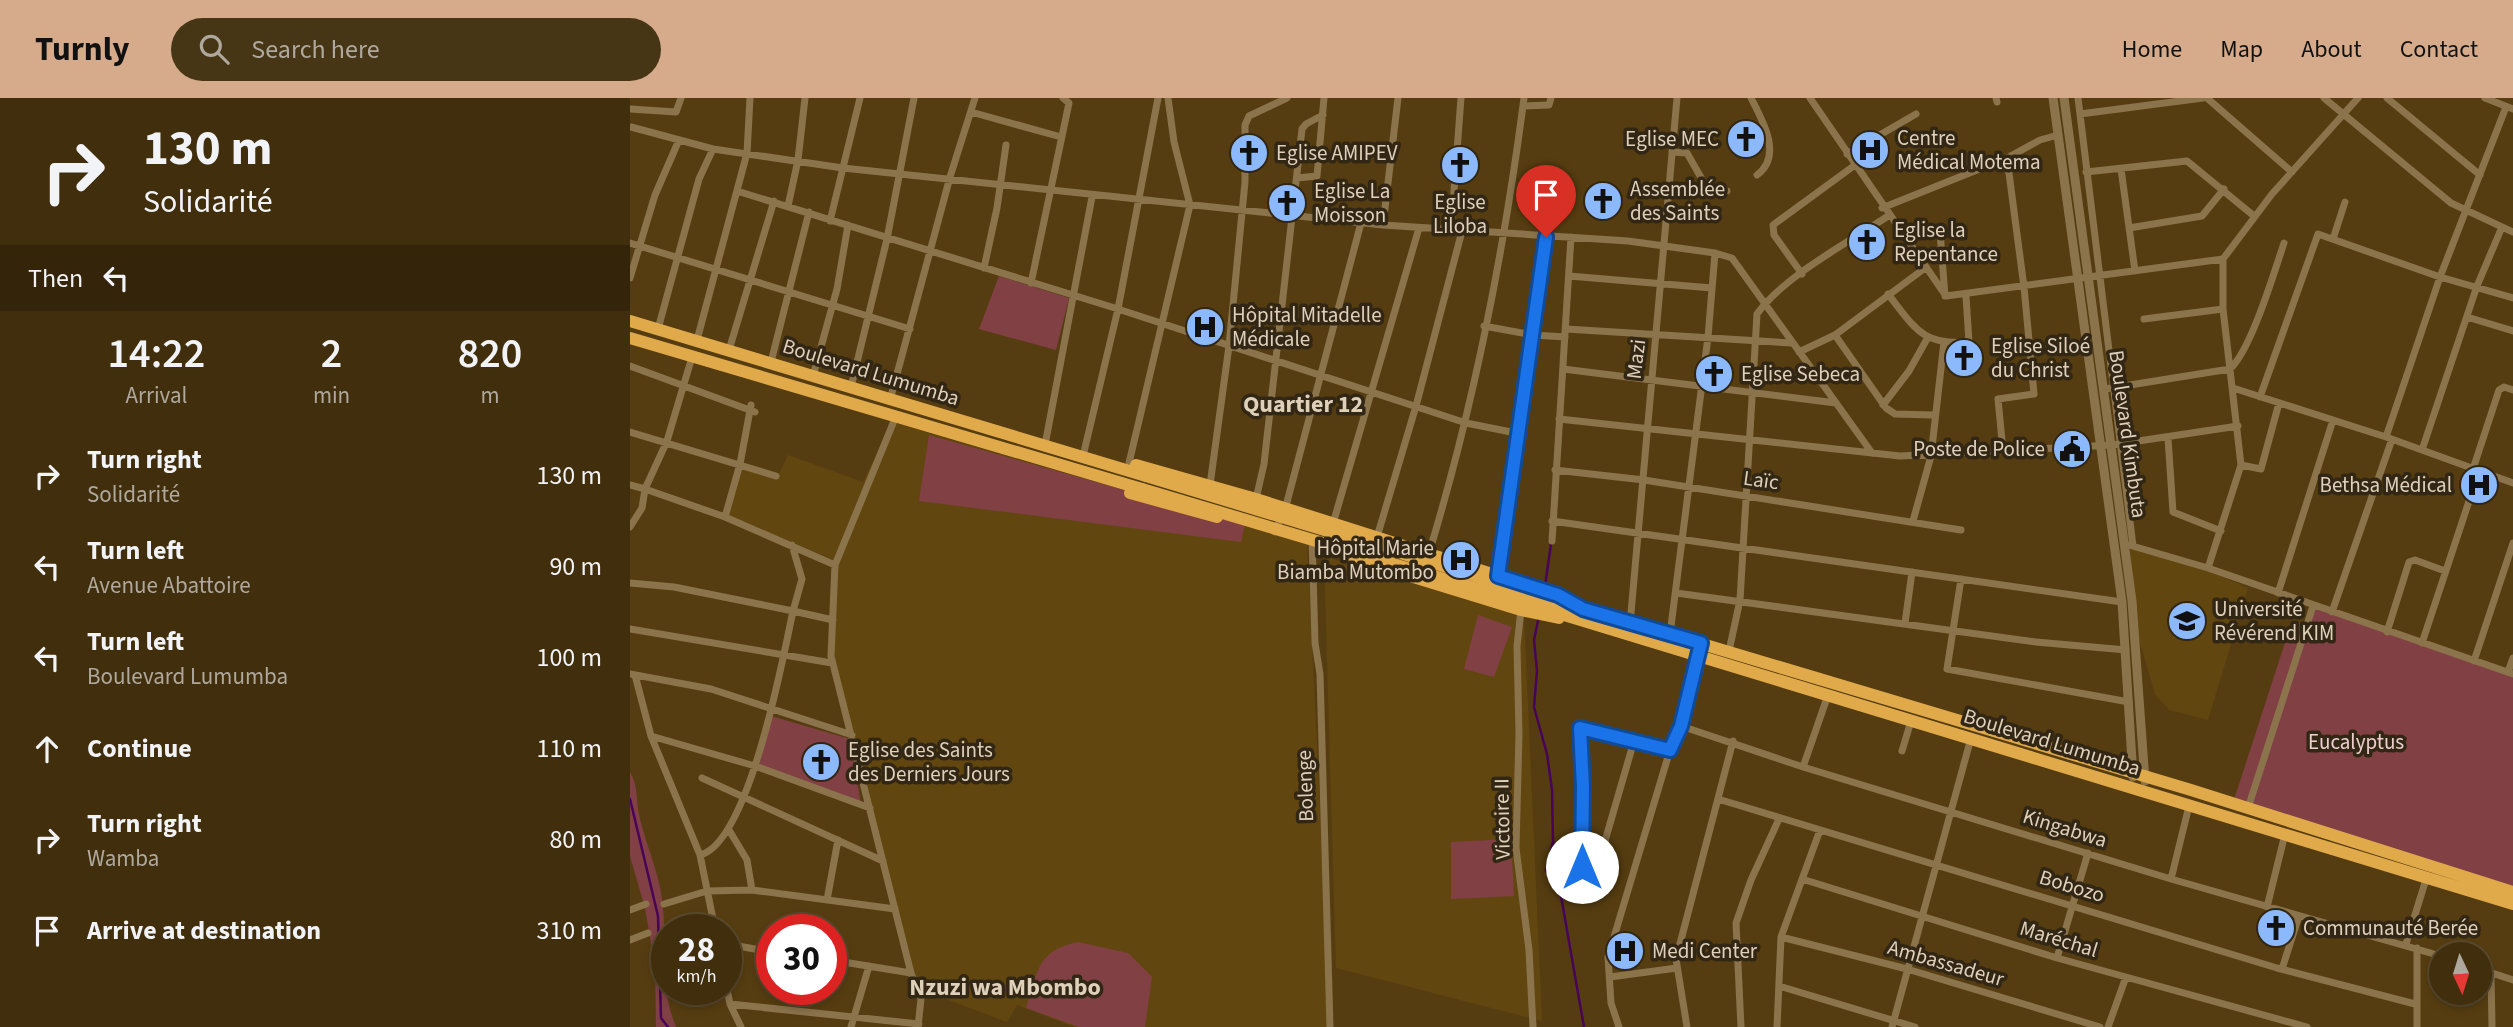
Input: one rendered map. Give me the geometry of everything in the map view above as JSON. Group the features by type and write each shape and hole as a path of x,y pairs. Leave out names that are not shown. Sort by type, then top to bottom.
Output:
{"highway":[{"name":"Boulevard Lumumba","path":"630,321 1083,456 1546,604"},
{"name":"Boulevard Lumumba","path":"630,338 1099,476"},
{"path":"1101,462 1129,463 1210,485 1429,553 1498,576 1546,604 1581,614"},
{"path":"1099,476 1581,614"},
{"path":"1099,476 1128,493 1311,545 1521,610 1546,604"},
{"name":"Boulevard Lumumba","path":"1581,614 1630,624 1729,651 2139,782 2189,806 2513,904"},
{"name":"Boulevard Lumumba","path":"1581,614 1698,657 1911,721 2247,810 2513,892"}],"street":[{"path":"681,98 677,112 632,109 631,129 713,149 843,168 950,177 1092,197 1383,225 1505,235 1571,237 1715,253 1732,258 1872,453"},
{"path":"697,340 747,153 750,98"},
{"path":"789,206 798,160 805,98"},
{"path":"831,221 860,98"},
{"path":"851,387 887,239 914,98"},
{"path":"739,1005 919,1026 921,999 911,973 832,663 835,565 890,415 891,399 950,177 975,98"},
{"path":"1083,456 1118,309 1158,98"},
{"path":"1129,463 1190,205 1174,142 1168,98"},
{"path":"1210,485 1229,346 1242,211 1246,120 1287,98"},
{"path":"1297,178 1317,176 1324,98"},
{"path":"1383,225 1398,98"},
{"path":"1451,230 1461,98"},
{"path":"1429,553 1466,423 1505,235 1523,102 1549,105 1551,98"},
{"name":"Mazi","path":"1630,624 1677,98"},
{"path":"1751,98 1766,130 1770,150 1770,160 1757,175"},
{"path":"1810,98 1882,208 1945,296"},
{"name":"Boulevard Kimbuta","path":"2053,98 2078,279 2129,545 2139,782"},
{"name":"Boulevard Kimbuta","path":"2064,98 2089,276 2109,388 2115,545 2139,782"},
{"path":"2078,98 2100,275 2109,388 2230,369 2249,339 2284,243"},
{"path":"2080,114 2196,102 2205,98 2292,172"},
{"path":"2324,98 2451,203 2512,229"},
{"path":"2208,568 2241,465 2223,309 2223,259 2254,216 2358,98"},
{"path":"2387,98 2480,174"},
{"path":"2332,612 2440,277 2509,108 2485,98"},
{"path":"1031,283 1051,190 1066,99"},
{"path":"971,111 1060,136"},
{"path":"1847,153 1916,114"},
{"path":"1256,499 1276,362 1302,130 1306,124 1323,115"},
{"path":"1882,208 2007,158 2040,140 2058,135"},
{"path":"630,278 655,195 679,140"},
{"path":"984,268 1006,145"},
{"path":"658,329 699,178 713,149"},
{"path":"1672,152 1687,153 1707,188 1727,191"},
{"path":"2003,451 1998,399 2034,394 2024,287 2007,158"},
{"path":"2086,172 2187,161 2254,216"},
{"path":"1802,274 1774,235 1773,225 1855,165"},
{"path":"2121,169 2135,271"},
{"path":"2129,228 2202,216 2224,189"},
{"path":"737,191 1118,309 1466,423 1521,434"},
{"path":"1045,445 1092,197"},
{"path":"729,350 752,282 774,201"},
{"path":"2333,239 2345,202"},
{"path":"771,362 809,212"},
{"path":"1729,651 1740,600 1745,548 1750,393 1757,314 1765,303 1802,274 1888,216"},
{"path":"1274,534 1284,508 1362,223"},
{"path":"813,376 832,306 848,225"},
{"path":"2422,450 2477,286 2502,227"},
{"path":"1326,550 1419,228"},
{"path":"1377,537 1416,406 1462,231"},
{"path":"1940,231 1945,296"},
{"path":"2260,397 2318,234 2440,277 2513,298"},
{"path":"1498,576 1521,434 1546,237"},
{"path":"1552,541 1571,237"},
{"path":"630,243 910,329"},
{"path":"1670,634 1708,337 1715,253"},
{"path":"1945,296 1966,296 2089,276 2223,259"},
{"path":"1799,352 1835,335 1925,268"},
{"path":"1569,276 1712,288"},
{"path":"1888,294 1918,333 1927,339 1944,342 1969,342 1966,296"},
{"path":"2144,318 2223,309"},
{"path":"2467,317 2513,331"},
{"path":"1484,326 1533,335 1657,333 1792,343"},
{"path":"1835,335 1883,404 1895,414 1933,415"},
{"path":"1883,404 1909,371 1927,339"},
{"path":"1913,521 1931,456 1933,415 1944,342"},
{"path":"630,527 642,508 645,489 667,441 686,386 692,357"},
{"path":"630,366 752,409 725,517"},
{"path":"1563,369 1836,403"},
{"path":"2233,388 2389,438 2513,483"},
{"path":"2421,643 2501,388 2513,390"},
{"path":"2241,465 2261,469 2279,403"},
{"path":"1559,419 1872,453 1931,456 2110,445 2238,426"},
{"path":"2278,593 2333,421"},
{"path":"630,432 776,476"},
{"path":"2168,438 2173,512 2221,531"},
{"name":"Laïc","path":"1555,470 1747,495 1961,530"},
{"path":"630,485 725,517 835,565"},
{"name":"Bolenge","path":"1312,517 1315,643 1320,674 1330,1027"},
{"path":"1552,521 2122,602"},
{"path":"2474,661 2513,543"},
{"path":"700,855 716,846 729,830 755,766 802,579 792,545"},
{"path":"2115,545 2129,545 2208,568 2511,673 2513,658"},
{"path":"2387,632 2409,562 2415,560 2445,571"},
{"path":"1905,623 1912,572"},
{"path":"1961,579 1947,669 2129,702"},
{"path":"630,583 674,587 833,620"},
{"path":"1676,593 1953,631 2126,650"},
{"path":"2247,810 2313,606"},
{"name":"Victoire II","path":"1521,610 1517,646 1519,734 1516,848 1529,950 1533,1027"},
{"path":"630,629 832,663"},
{"path":"1619,1027 1611,1003 1608,957 1670,750 1681,726 1701,643"},
{"path":"712,914 700,855 651,736 633,674 711,689 852,735"},
{"path":"1803,767 1828,695"},
{"path":"1902,751 1911,721"},
{"path":"1586,892 1581,857 1581,726 1670,750"},
{"name":"Kingabwa","path":"1681,726 1733,741 1803,767 2171,879 2429,952"},
{"path":"651,736 755,766 870,808"},
{"path":"1893,1024 1971,738"},
{"path":"1598,866 1634,741"},
{"path":"1687,1027 1676,959 1733,741"},
{"path":"702,778 883,861"},
{"name":"Bobozo","path":"1718,799 1779,819 1938,863 2282,969 2415,1003"},
{"path":"2171,879 2189,806"},
{"path":"1741,1027 1736,923 1751,880 1779,819"},
{"path":"729,830 747,860 752,890"},
{"path":"1777,1027 1781,937 1820,830"},
{"path":"2267,906 2286,834"},
{"path":"827,900 838,840"},
{"path":"2057,958 2088,853"},
{"path":"2406,944 2427,876"},
{"name":"Maréchal","path":"1802,879 2057,958 2286,1024 2307,1027"},
{"path":"664,904 707,891 752,890 895,909"},
{"path":"630,910 646,904"},
{"path":"2282,969 2299,916"},
{"path":"630,940 648,933"},
{"name":"Ambassadeur","path":"1781,937 1907,969 2100,1027"},
{"path":"2417,947 2417,1027"},
{"path":"847,963 911,973"},
{"path":"851,1027 869,967"},
{"path":"1610,977 1677,968"},
{"path":"2492,972 2513,979"},
{"path":"2108,1027 2126,977"},
{"path":"1779,986 1893,1024 1915,1027"},
{"path":"730,1005 741,1027"},
{"path":"2492,1005 2492,1027"}],"shaded area":[{"path":"892,422 1307,544 1331,1027 1074,1027 1017,1005 1007,1022 917,988 828,654 832,559 727,515 740,466 777,478 788,455 863,482"},
{"name":"Université Révérend KIM","path":"2130,548 2205,569 2248,588 2208,720 2169,710 2155,694 2138,636"},
{"path":"1324,556 1524,617 1542,1021 1336,968"}],"green space":[{"path":"999,276 1069,298 1056,350 979,329"},
{"path":"929,435 1245,524 1241,542 919,501"},
{"name":"Eucalyptus","path":"2313,602 2513,673 2513,892 2232,806 2292,621 2305,624"},
{"path":"1478,615 1512,627 1494,677 1464,669"},
{"path":"771,716 850,739 861,804 759,766"},
{"path":"630,772 662,897 663,914 651,914 651,943 645,908 630,856"},
{"path":"1511,839 1514,896 1451,899 1451,842"},
{"path":"1078,942 1128,953 1152,977 1145,1027 1079,1027 1026,1008 1037,974 1046,957 1064,946"},
{"path":"656,1005 669,1005 676,1027 656,1027"}],"waterway":[{"path":"1544,593 1551,544"},
{"path":"1539,616 1534,640 1537,671 1534,707 1547,754 1552,790 1553,842 1546,870 1561,896 1584,1027"},
{"path":"630,799 658,916 661,1018 668,1027"}],"place":[{"name":"Eglise MEC","path":"1746,139"},
{"name":"Centre Médical Motema","path":"1870,150"},
{"name":"Eglise AMIPEV","path":"1249,153"},
{"name":"Eglise Liloba","path":"1460,165"},
{"name":"Assemblée des Saints","path":"1603,201"},
{"name":"Eglise La Moisson","path":"1287,203"},
{"name":"Eglise la Repentance","path":"1867,242"},
{"name":"Hôpital Mitadelle Médicale","path":"1205,327"},
{"name":"Eglise Siloé du Christ","path":"1964,358"},
{"name":"Eglise Sebeca","path":"1714,374"},
{"name":"Poste de Police","path":"2072,449"},
{"name":"Bethsa Médical","path":"2479,485"},
{"name":"Hôpital Marie Biamba Mutombo","path":"1461,560"},
{"name":"Université Révérend KIM","path":"2187,621"},
{"name":"Eglise des Saints des Derniers Jours","path":"821,762"},
{"name":"Communauté Berée","path":"2276,928"},
{"name":"Medi Center","path":"1625,951"}],"district":[{"name":"Quartier 12","path":"1303,404"},
{"name":"Nzuzi wa Mbombo","path":"1005,987"}],"route":[{"path":"1546,237 1521,434 1498,576 1558,595 1583,609 1701,643 1681,726 1670,750 1582,726 1580,728 1583,787 1582,867"}]}
